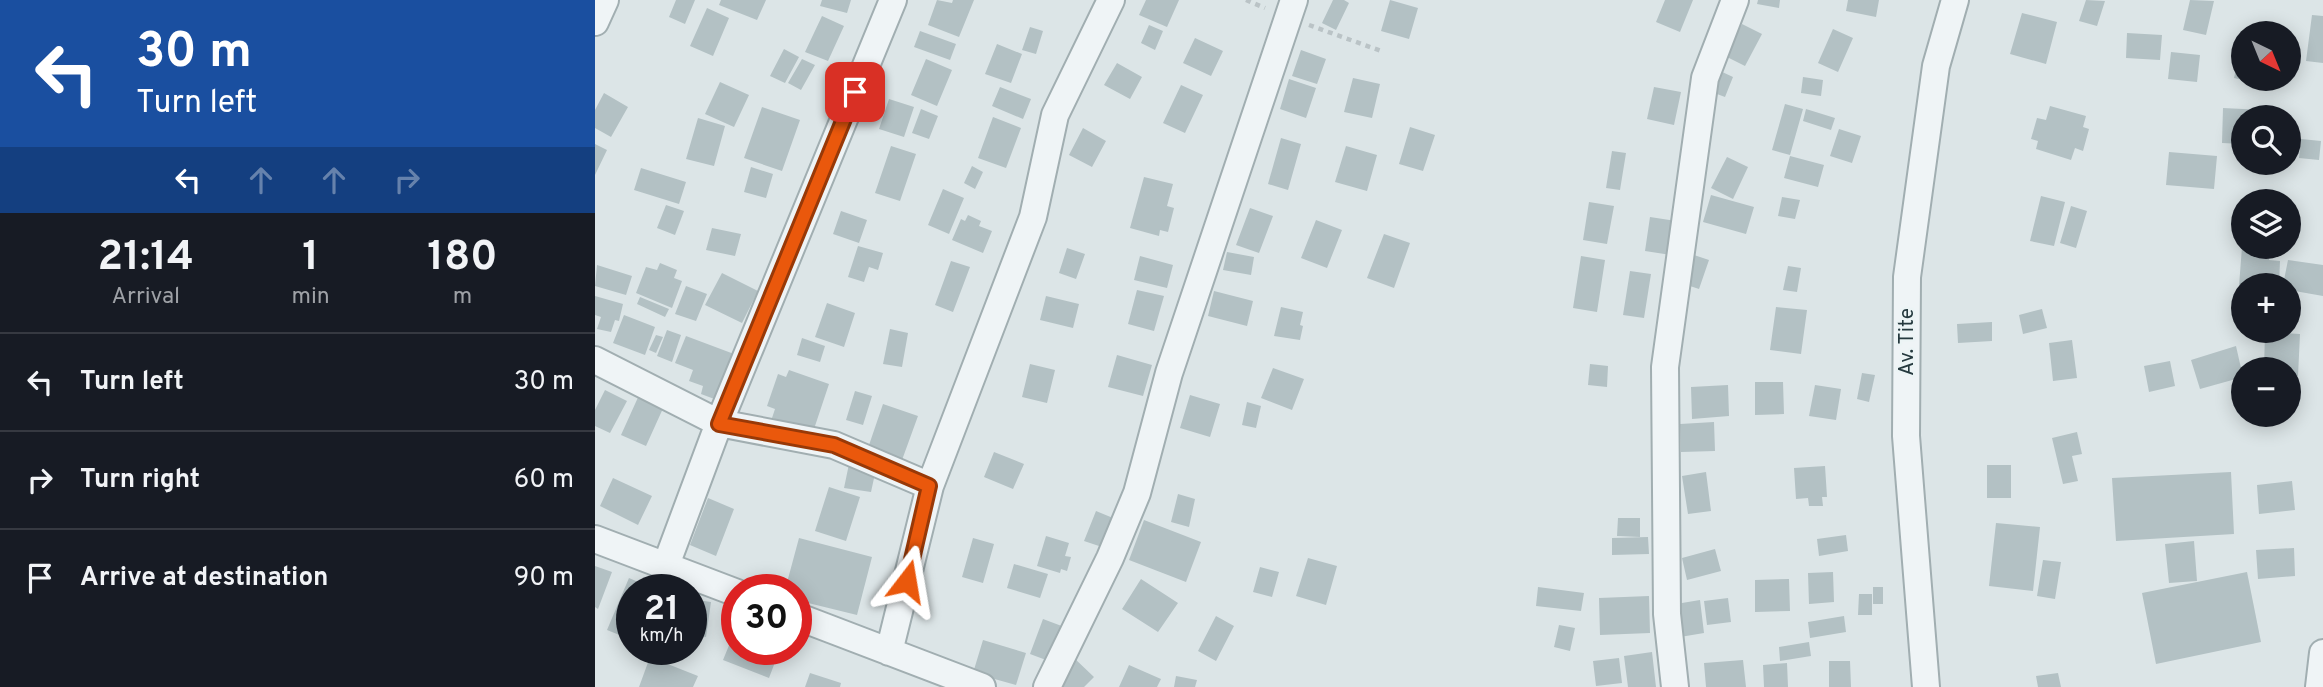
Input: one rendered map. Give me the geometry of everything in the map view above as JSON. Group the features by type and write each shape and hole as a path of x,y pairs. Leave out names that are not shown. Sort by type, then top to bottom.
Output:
{"street":[{"path":"595,22 605,0"},
{"path":"666,565 719,424 893,0"},
{"path":"889,652 929,486 1033,217 1055,115 1111,0"},
{"path":"1047,687 1110,558 1137,493 1169,373 1294,0"},
{"path":"1675,687 1667,614 1665,367 1705,78 1735,0"},
{"name":"Av. Tite","path":"1926,687 1906,436 1907,277 1936,66 1955,0"},
{"path":"595,360 719,424 834,445 929,486"},
{"path":"595,539 721,587"},
{"path":"812,622 982,687"},
{"path":"2319,687 2323,653"}],"building":[{"path":"676,0 695,0 685,24 669,17"},
{"path":"721,0 766,0 757,20 719,5"},
{"path":"822,0 851,0 847,13 820,6"},
{"path":"937,0 952,3 953,0 974,0 959,37 928,25"},
{"path":"1146,0 1179,0 1167,27 1139,15"},
{"path":"1333,0 1349,3 1336,30 1322,23"},
{"path":"1390,0 1418,8 1409,39 1381,31"},
{"path":"1665,0 1693,0 1680,32 1656,22"},
{"path":"1758,0 1780,0 1779,8 1757,4"},
{"path":"1848,0 1879,0 1876,17 1846,11"},
{"path":"2086,0 2105,1 2097,26 2079,21"},
{"path":"2190,0 2214,1 2206,35 2183,30"},
{"path":"707,8 729,18 713,56 690,46"},
{"path":"2022,13 2057,22 2046,64 2010,54"},
{"path":"2312,15 2323,16 2323,63 2306,61"},
{"path":"822,16 844,26 828,61 805,52"},
{"path":"1742,24 1762,34 1745,66 1725,56"},
{"path":"1149,25 1163,31 1155,50 1141,43"},
{"path":"1030,27 1043,31 1036,54 1022,50"},
{"path":"1833,29 1853,38 1838,72 1818,63"},
{"path":"920,31 956,44 950,60 914,47"},
{"path":"2127,33 2162,35 2160,60 2126,58"},
{"path":"1195,38 1223,51 1211,76 1183,63"},
{"path":"997,44 1022,54 1011,83 985,74"},
{"path":"784,49 799,57 785,83 770,76"},
{"path":"1301,50 1326,59 1317,84 1292,76"},
{"path":"2171,52 2200,55 2197,82 2168,79"},
{"path":"802,59 815,65 801,90 788,83"},
{"path":"926,59 952,70 937,106 911,95"},
{"path":"1117,63 1142,77 1130,99 1104,85"},
{"path":"1718,70 1733,77 1725,97 1709,91"},
{"path":"1803,77 1823,80 1821,96 1801,93"},
{"path":"1353,78 1380,84 1372,118 1344,112"},
{"path":"1289,79 1316,88 1306,118 1280,109"},
{"path":"720,82 749,95 734,127 705,114"},
{"path":"1181,85 1203,95 1185,133 1163,123"},
{"path":"1000,87 1031,99 1023,119 992,106"},
{"path":"1654,87 1681,92 1674,125 1647,119"},
{"path":"604,93 628,107 611,137 595,128 595,110"},
{"path":"889,99 914,107 904,137 879,129"},
{"path":"1785,104 1803,109 1790,155 1772,150"},
{"path":"2050,106 2086,116 2083,127 2089,129 2083,151 2075,148 2071,160 2036,149 2038,141 2031,139 2037,118 2046,120"},
{"path":"762,107 800,120 782,171 744,158"},
{"path":"2223,108 2231,108 2231,143 2222,143"},
{"path":"921,109 938,116 929,139 912,133"},
{"path":"1806,109 1835,118 1831,130 1803,121"},
{"path":"993,117 1021,128 1006,168 978,158"},
{"path":"698,118 725,126 714,166 686,159"},
{"path":"1410,127 1435,135 1423,171 1399,164"},
{"path":"1083,128 1106,141 1092,167 1069,155"},
{"path":"1839,129 1861,136 1852,163 1830,156"},
{"path":"1281,138 1301,144 1288,190 1268,184"},
{"path":"2301,139 2321,141 2319,160 2301,158"},
{"path":"595,144 607,150 595,175"},
{"path":"891,146 916,154 900,201 875,193"},
{"path":"1346,146 1377,155 1367,191 1335,182"},
{"path":"1612,151 1626,153 1620,190 1606,188"},
{"path":"2169,152 2217,156 2214,189 2166,185"},
{"path":"1790,156 1824,165 1818,187 1784,178"},
{"path":"1727,157 1748,167 1733,199 1711,188"},
{"path":"972,166 983,172 975,189 964,183"},
{"path":"751,167 773,174 766,198 744,192"},
{"path":"641,168 686,182 679,204 634,190"},
{"path":"1144,177 1173,184 1167,206 1174,208 1168,232 1160,230 1159,236 1130,228"},
{"path":"943,189 964,198 949,234 928,225"},
{"path":"1711,195 1754,207 1746,234 1703,222"},
{"path":"2041,196 2065,202 2054,246 2030,241"},
{"path":"1782,197 1800,200 1795,219 1778,216"},
{"path":"1589,202 1614,206 1607,244 1583,240"},
{"path":"666,205 684,211 675,235 657,228"},
{"path":"2071,206 2087,211 2076,248 2060,243"},
{"path":"1250,208 1273,216 1259,253 1236,245"},
{"path":"841,211 867,220 859,243 833,234"},
{"path":"968,215 981,221 979,226 992,231 983,253 952,240 961,219 965,221"},
{"path":"1650,217 1676,221 1671,255 1645,251"},
{"path":"1316,220 1342,230 1327,268 1301,258"},
{"path":"712,228 741,234 735,256 706,250"},
{"path":"1384,234 1410,243 1394,288 1367,278"},
{"path":"858,246 883,253 878,270 869,267 864,282 848,277"},
{"path":"1067,248 1085,254 1076,279 1059,273"},
{"path":"1227,252 1254,257 1251,275 1223,270"},
{"path":"1691,254 1709,260 1699,289 1681,283"},
{"path":"1140,256 1173,265 1167,288 1134,280"},
{"path":"1581,256 1605,260 1597,312 1573,308"},
{"path":"2241,259 2280,261 2280,273 2240,273"},
{"path":"2288,260 2323,265 2323,296 2301,292 2301,273 2285,273"},
{"path":"951,261 970,267 953,312 935,305"},
{"path":"660,263 677,270 674,278 682,281 672,308 636,293 646,267 657,270"},
{"path":"597,265 632,276 626,295 595,286"},
{"path":"1788,266 1801,268 1797,292 1783,290"},
{"path":"1630,271 1651,274 1644,318 1623,315"},
{"path":"722,273 758,291 742,323 705,305"},
{"path":"686,286 707,294 696,321 675,314"},
{"path":"1137,290 1164,296 1154,331 1128,324"},
{"path":"1214,291 1253,301 1247,326 1208,316"},
{"path":"595,296 623,304 619,321 615,320 611,332 597,329 601,317 595,315"},
{"path":"1046,296 1079,304 1073,328 1040,320"},
{"path":"640,297 669,309 665,317 637,304"},
{"path":"827,303 855,313 844,347 815,337"},
{"path":"1281,307 1303,312 1300,340 1274,336"},
{"path":"1776,307 1807,310 1801,354 1770,350"},
{"path":"2042,309 2047,328 2023,334 2019,315"},
{"path":"624,315 655,327 645,355 613,343"},
{"path":"1992,322 1992,341 1958,343 1957,324"},
{"path":"890,329 908,333 902,367 883,364"},
{"path":"667,330 681,335 672,362 657,356"},
{"path":"656,335 663,337 656,353 649,350"},
{"path":"686,336 734,354 717,400 701,394 703,386 689,381 693,370 675,363"},
{"path":"802,338 825,346 820,362 797,355"},
{"path":"2072,340 2077,378 2053,381 2049,343"},
{"path":"2265,343 2300,343 2299,357 2264,357"},
{"path":"2236,346 2238,357 2231,357 2231,380 2200,389 2191,360"},
{"path":"1117,355 1152,365 1143,396 1108,387"},
{"path":"2170,361 2175,386 2149,392 2144,366"},
{"path":"1030,364 1055,370 1047,403 1022,397"},
{"path":"1590,364 1608,366 1607,387 1588,385"},
{"path":"1273,368 1304,379 1292,410 1261,398"},
{"path":"789,370 829,384 813,432 772,418 775,409 767,406 778,374 786,377"},
{"path":"1862,373 1875,375 1869,402 1857,399"},
{"path":"1755,382 1783,382 1784,414 1755,415"},
{"path":"1728,385 1729,416 1692,419 1691,387"},
{"path":"1815,385 1841,389 1836,420 1809,416"},
{"path":"605,390 627,401 610,433 595,426 595,410"},
{"path":"855,391 872,396 863,425 846,420"},
{"path":"640,393 665,404 646,446 621,435"},
{"path":"1190,395 1220,404 1210,437 1180,428"},
{"path":"1247,402 1261,406 1256,428 1242,425"},
{"path":"883,404 918,416 902,460 868,448"},
{"path":"1714,422 1715,451 1681,452 1680,424"},
{"path":"2077,432 2082,454 2072,456 2078,481 2063,484 2052,438"},
{"path":"994,452 1024,464 1013,489 984,477"},
{"path":"849,464 876,469 871,492 844,488"},
{"path":"1987,465 2011,465 2011,498 1987,498"},
{"path":"1825,466 1827,497 1822,497 1823,506 1809,506 1808,498 1796,499 1794,468"},
{"path":"1706,472 1711,511 1688,514 1682,476"},
{"path":"2231,472 2234,534 2116,541 2112,478"},
{"path":"613,478 652,496 638,525 600,506"},
{"path":"2292,481 2295,510 2259,514 2257,485"},
{"path":"829,487 860,497 846,541 815,531"},
{"path":"1178,494 1195,499 1189,527 1171,522"},
{"path":"708,498 734,509 716,556 690,545"},
{"path":"1096,511 1113,518 1102,547 1084,541"},
{"path":"1618,518 1640,518 1640,537 1617,536"},
{"path":"1144,520 1201,542 1186,582 1129,560"},
{"path":"1996,523 2040,527 2033,591 1989,586"},
{"path":"1846,535 1848,551 1819,556 1817,539"},
{"path":"1046,536 1069,543 1065,556 1071,557 1067,571 1061,569 1060,573 1037,566"},
{"path":"1648,537 1649,554 1612,555 1612,538"},
{"path":"799,538 872,557 857,615 812,604 812,574 789,574"},
{"path":"973,538 994,544 983,583 962,577"},
{"path":"2194,541 2197,581 2169,583 2165,544"},
{"path":"2294,548 2295,576 2258,579 2256,550"},
{"path":"1715,549 1721,571 1687,580 1682,558"},
{"path":"1308,558 1337,566 1326,605 1296,596"},
{"path":"2043,560 2061,562 2055,599 2037,596"},
{"path":"1014,564 1048,574 1040,598 1007,588"},
{"path":"595,566 612,572 598,609 595,607"},
{"path":"1260,567 1279,572 1272,597 1253,592"},
{"path":"1833,572 1834,602 1809,604 1808,573"},
{"path":"2247,572 2261,642 2156,664 2142,593"},
{"path":"1141,579 1178,603 1158,632 1122,609"},
{"path":"1789,579 1790,611 1755,612 1755,580"},
{"path":"1538,587 1584,593 1581,611 1536,606"},
{"path":"1873,587 1883,587 1883,604 1873,604"},
{"path":"1859,594 1872,594 1872,615 1858,615"},
{"path":"1649,596 1650,633 1600,635 1599,598"},
{"path":"1728,598 1731,622 1707,625 1704,601"},
{"path":"1700,600 1704,633 1680,637 1676,604"},
{"path":"707,601 711,602 707,630"},
{"path":"616,609 616,634 607,630"},
{"path":"1216,616 1234,626 1216,661 1198,651"},
{"path":"1844,616 1846,632 1810,638 1808,622"},
{"path":"1043,619 1067,628 1054,663 1030,654"},
{"path":"1559,625 1575,628 1570,651 1554,647"},
{"path":"983,640 1026,653 1016,685 973,673"},
{"path":"1809,642 1811,656 1780,661 1779,647"},
{"path":"1652,652 1656,687 1628,687 1624,656"},
{"path":"1073,657 1094,677 1084,687 1063,687 1053,677"},
{"path":"1619,658 1622,683 1596,686 1593,661"},
{"path":"1743,660 1746,687 1706,687 1704,663"},
{"path":"1829,661 1850,661 1851,687 1829,687"},
{"path":"1787,663 1788,687 1764,687 1763,665"},
{"path":"647,665 670,665 698,676 693,687 639,687"},
{"path":"736,665 774,665 769,678"},
{"path":"1129,665 1161,679 1157,687 1119,687"},
{"path":"810,673 841,683 840,687 805,687"},
{"path":"2058,673 2061,687 2038,687 2036,676"},
{"path":"1176,676 1197,680 1195,687 1174,687"}],"route":[{"path":"855,92 719,424 834,445 929,486 907,581"}]}
